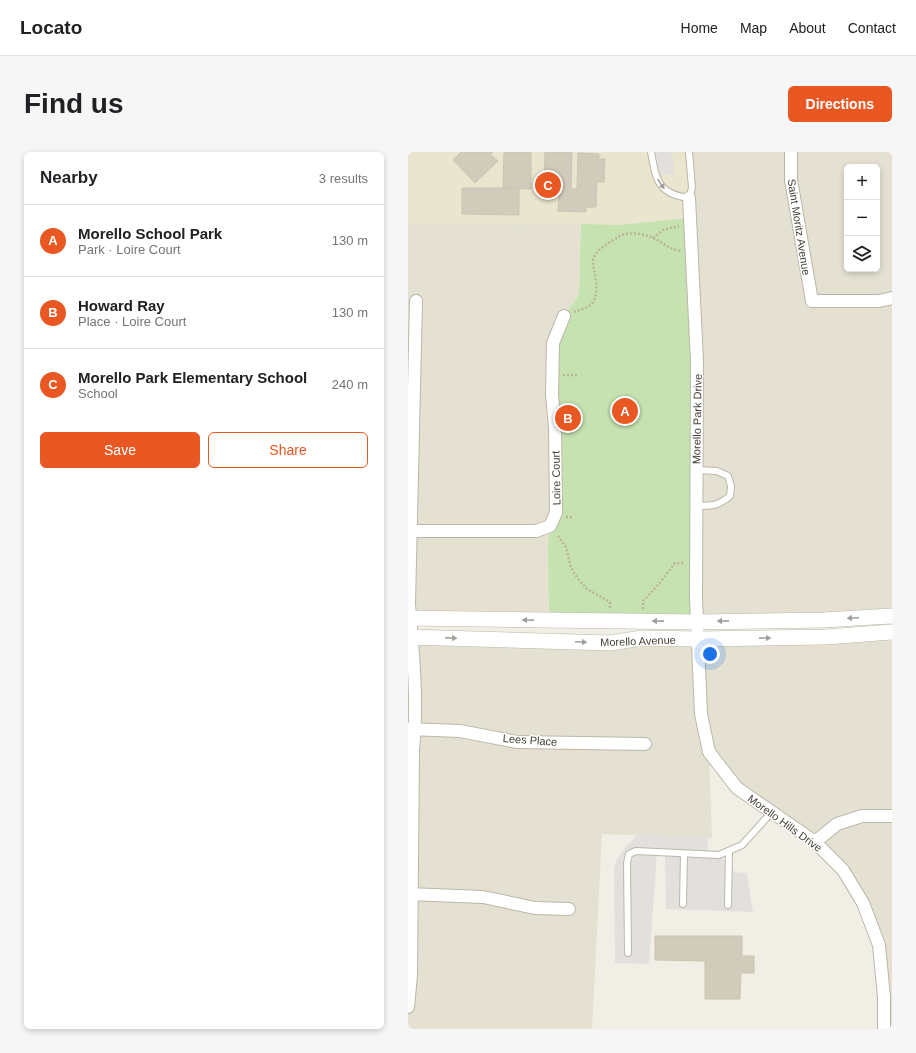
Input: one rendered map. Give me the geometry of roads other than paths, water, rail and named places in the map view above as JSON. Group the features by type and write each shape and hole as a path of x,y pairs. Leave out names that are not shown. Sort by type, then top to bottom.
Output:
{"street":[{"name":"Saint Moritz Avenue","path":"791,152 791,180 812,301 879,301 892,298"},
{"name":"Morello Park Drive","path":"689,198 698,361 696,470 698,639"},
{"path":"408,1007 412,975 410,894 413,750 409,618 409,531 416,301"},
{"name":"Loire Court","path":"409,531 536,531 550,526 556,513 555,427 552,395 553,343 564,316"},
{"name":"Morello Avenue","path":"409,618 697,622 823,620 892,616"},
{"name":"Morello Avenue","path":"410,636 610,643 642,638 698,639 826,637 892,632"},
{"name":"Morello Hills Drive","path":"698,639 701,714 709,752 737,788 815,842 843,870 862,903 879,945 884,997 884,1029"},
{"name":"Lees Place","path":"412,729 460,731 516,742 645,744"},
{"path":"815,842 837,824 862,816 892,816"},
{"path":"410,894 483,897 535,908 569,909"}],"lane":[{"path":"651,152 655,175 663,189 677,197 689,198 692,188 689,152"},
{"path":"696,470 717,471 728,476 731,486 730,496 722,503 712,506 696,506"},
{"path":"628,953 627,862 629,854 636,851 719,855 742,845 772,812"},
{"path":"728,905 729,851"},
{"path":"683,904 684,854"}],"place":[{"name":"Morello Park Elementary School","path":"548,185"},
{"name":"Morello School Park","path":"625,411"},
{"name":"Howard Ray","path":"568,418"}]}
